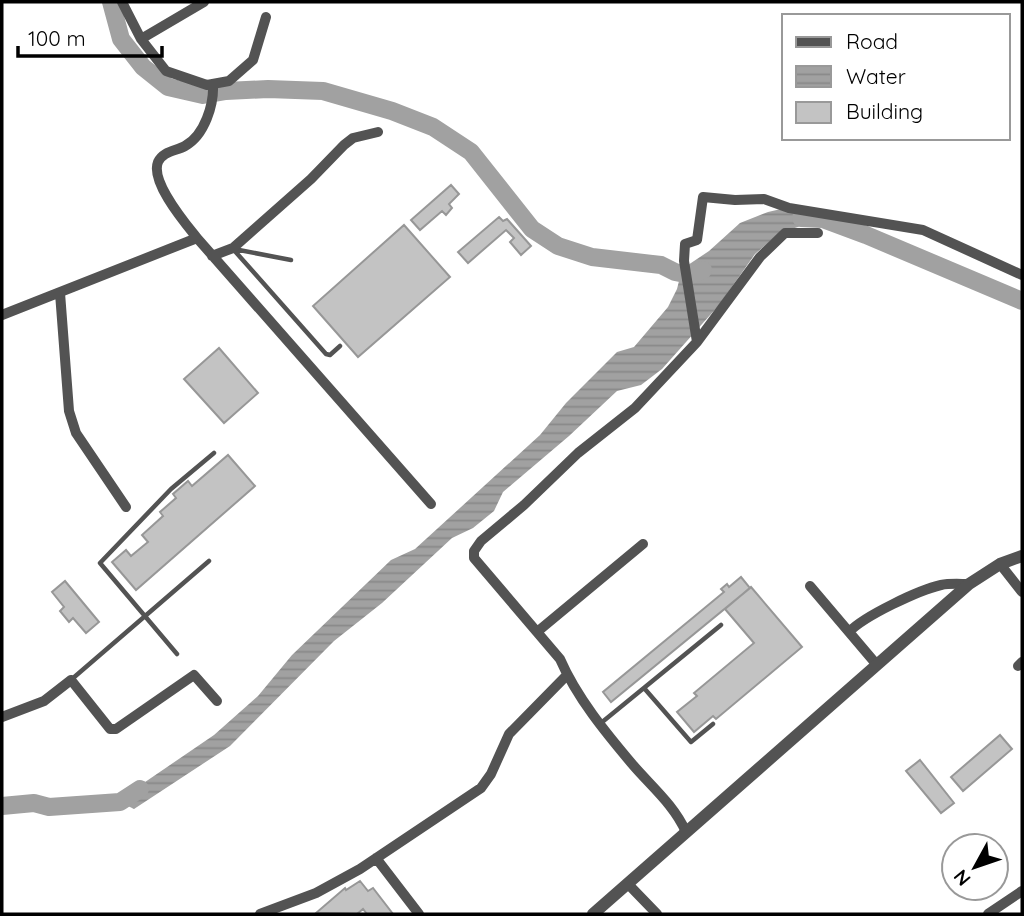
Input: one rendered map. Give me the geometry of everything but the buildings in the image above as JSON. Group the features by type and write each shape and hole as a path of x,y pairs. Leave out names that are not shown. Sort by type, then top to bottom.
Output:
{"street":[{"path":"122,2 141,39 166,71 207,85 229,81 253,61 266,17"},
{"path":"141,39 204,2"},
{"path":"213,85 213,101 200,131 186,145 167,152 158,162 157,176 174,209 212,256 431,504"},
{"path":"212,256 233,248 353,138 378,132"},
{"path":"696,338 684,261 685,244 697,240 703,197 764,199 789,208 923,230 1022,275"},
{"path":"686,832 679,815 633,766 600,724 567,675 560,659 474,558 474,551 481,541 524,505 578,453 635,408 696,338 760,257 785,233 818,233"},
{"path":"2,315 197,238"},
{"path":"60,293 69,411 76,433 126,507"},
{"path":"537,632 643,544"},
{"path":"593,914 968,584 1000,564 1022,556"},
{"path":"1000,564 1022,592"},
{"path":"849,632 857,623 873,614 942,585 968,584"},
{"path":"810,586 877,665"},
{"path":"2,717 44,701 71,680 110,729 116,729 194,675 217,701"},
{"path":"260,914 316,893 376,858 481,788 491,774 509,734 567,675"},
{"path":"376,858 419,914"},
{"path":"628,884 657,914"},
{"path":"988,914 1022,891"}],"lane":[{"path":"233,248 291,260"},
{"path":"233,248 326,354 330,355 340,346"},
{"path":"177,654 100,564 171,489 214,453"},
{"path":"71,680 209,561"},
{"path":"600,724 721,625"},
{"path":"645,688 691,742 713,724"}],"water":[{"path":"781,209 823,219 779,233 755,254 719,305 662,369 641,385 617,391 503,492 494,511 473,528 452,538 382,603 334,641 230,746 134,809 120,802 129,793 214,735 258,696 292,655 391,560 415,549 540,435 566,403 617,352 634,347 668,307 677,289 682,269 709,251 740,223"}],"waterway":[{"path":"111,2 121,39 143,67 168,87 203,95 268,89 323,91 392,111 433,127 471,152 532,229 558,246 592,257 661,265 690,275 703,270"},
{"path":"801,218 823,219 866,235 1022,301"},
{"path":"2,806 34,803 49,807 120,802 140,789"}]}
